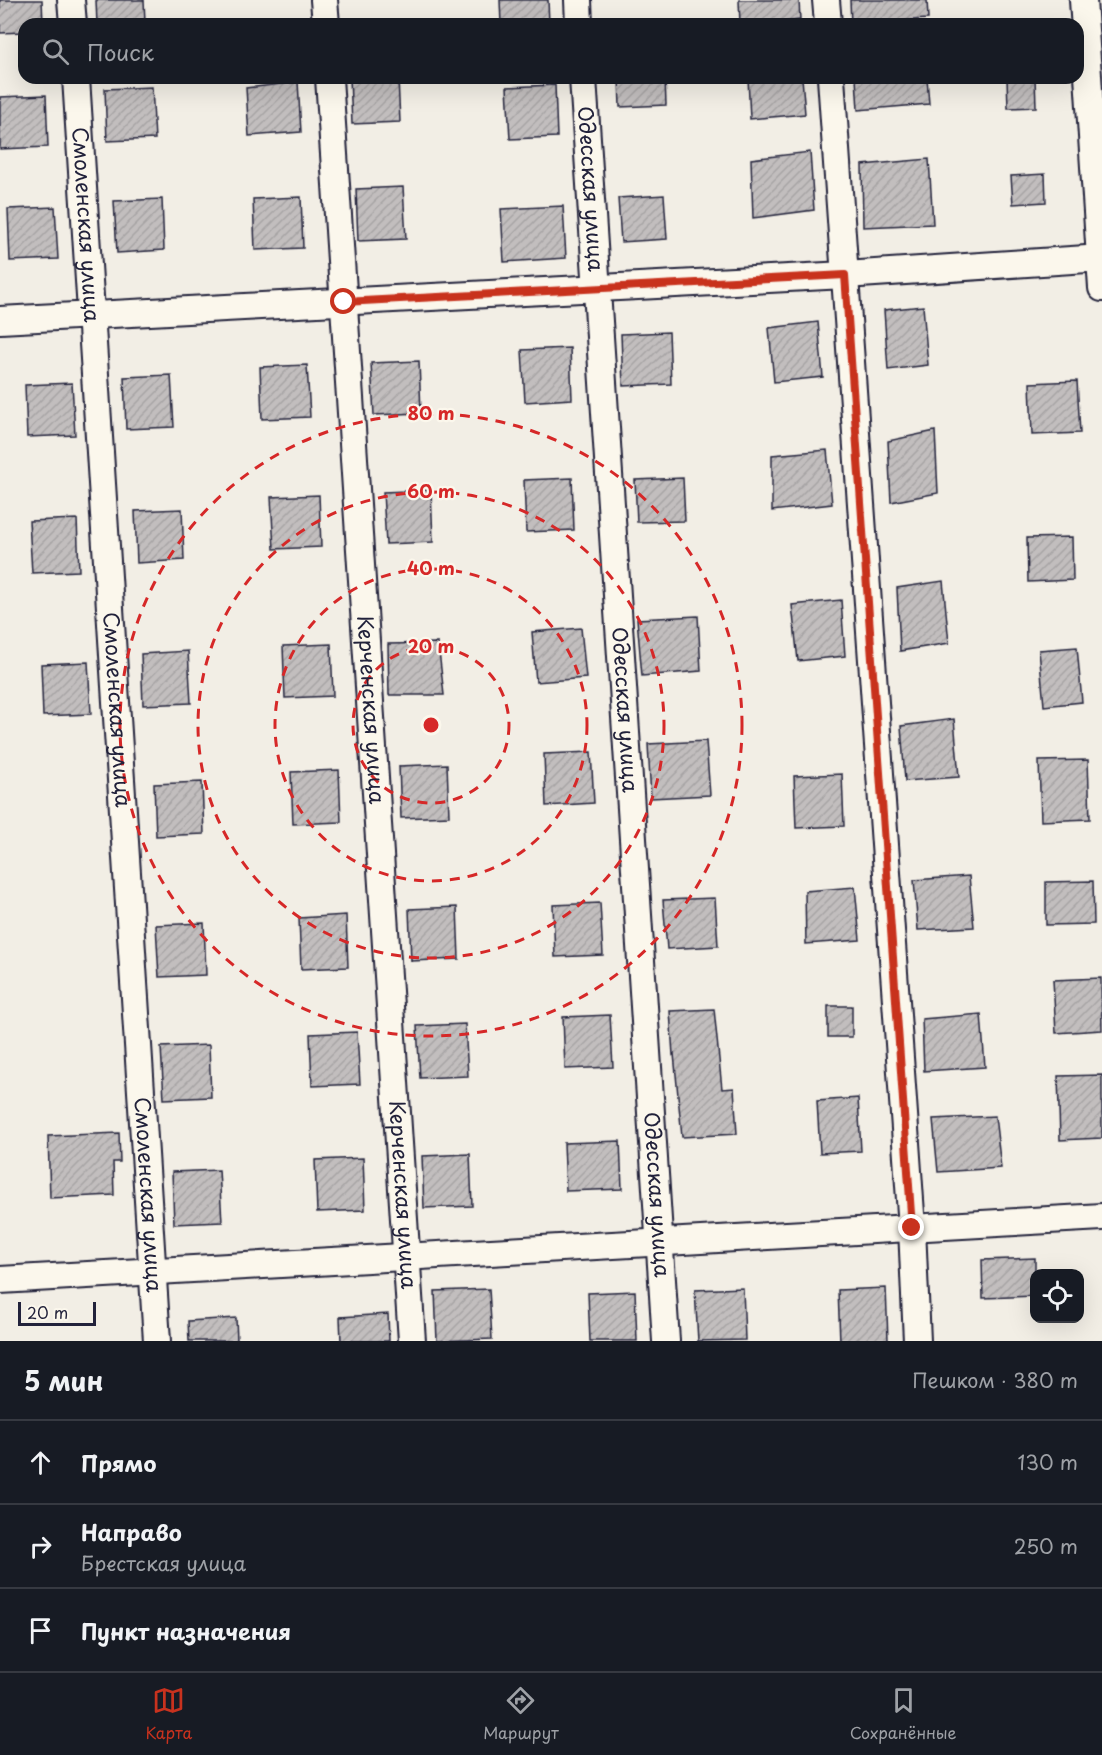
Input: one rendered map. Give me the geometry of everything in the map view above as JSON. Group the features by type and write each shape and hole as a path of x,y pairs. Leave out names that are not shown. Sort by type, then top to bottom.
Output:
{"street":[{"path":"71,0 72,18"},
{"path":"324,0 326,18"},
{"path":"578,0 579,18"},
{"path":"826,0 828,18"},
{"path":"1083,0 1102,288"},
{"name":"Смоленская улица","path":"76,84 157,1341"},
{"name":"Керченская улица","path":"329,84 412,1341"},
{"name":"Одесская улица","path":"583,84 666,1341"},
{"path":"831,84 912,1228 916,1341"},
{"path":"0,320 845,275 1101,258"},
{"path":"0,1280 1102,1217"}],"building":[{"path":"0,0 42,0 43,18 18,18 18,32 0,33"},
{"path":"96,0 144,0 145,18 97,18"},
{"path":"500,0 548,0 549,18 501,18"},
{"path":"739,0 799,0 800,18 740,18"},
{"path":"850,0 927,0 928,18 851,18"},
{"path":"298,84 301,132 249,136 246,88"},
{"path":"350,84 398,84 400,122 352,124"},
{"path":"619,84 665,84 666,105 620,107"},
{"path":"748,84 802,84 805,114 750,119"},
{"path":"856,84 927,84 929,104 858,110"},
{"path":"1007,84 1035,84 1036,107 1008,108"},
{"path":"555,85 557,137 510,139 507,87"},
{"path":"152,87 155,139 107,141 105,89"},
{"path":"46,95 48,147 0,149 0,97"},
{"path":"810,152 814,210 753,218 751,159"},
{"path":"929,159 933,224 863,227 862,165"},
{"path":"1045,174 1046,202 1013,204 1011,176"},
{"path":"403,187 406,239 358,241 356,189"},
{"path":"664,195 667,239 621,242 618,198"},
{"path":"301,197 303,248 255,250 253,199"},
{"path":"162,199 164,250 117,253 114,201"},
{"path":"563,206 566,258 504,262 501,209"},
{"path":"55,207 58,259 10,261 8,209"},
{"path":"923,306 928,365 888,370 884,310"},
{"path":"818,322 823,377 774,382 769,328"},
{"path":"669,332 671,384 623,386 621,334"},
{"path":"570,348 572,399 525,402 522,350"},
{"path":"419,361 421,413 374,415 371,363"},
{"path":"307,365 310,417 262,419 260,367"},
{"path":"171,375 174,427 126,429 124,377"},
{"path":"1077,381 1080,433 1032,435 1030,383"},
{"path":"72,383 75,435 27,437 25,385"},
{"path":"935,431 938,493 891,502 888,441"},
{"path":"827,450 832,504 772,511 772,455"},
{"path":"572,478 574,530 526,532 524,480"},
{"path":"683,478 685,521 637,522 635,480"},
{"path":"431,490 433,542 386,544 383,492"},
{"path":"319,495 321,547 274,549 271,497"},
{"path":"182,509 184,560 137,563 135,511"},
{"path":"77,519 79,571 32,573 29,521"},
{"path":"1072,537 1073,580 1028,582 1027,538"},
{"path":"943,581 949,643 900,651 897,588"},
{"path":"841,600 845,656 798,661 792,605"},
{"path":"698,616 701,671 642,676 637,619"},
{"path":"581,628 586,678 536,682 532,632"},
{"path":"438,643 444,695 389,695 388,644"},
{"path":"331,644 333,696 285,698 283,646"},
{"path":"1077,647 1082,702 1044,706 1039,650"},
{"path":"188,651 191,703 143,705 141,654"},
{"path":"88,662 91,714 43,716 41,664"},
{"path":"954,719 959,777 905,781 901,726"},
{"path":"706,741 710,795 651,798 648,744"},
{"path":"591,752 594,803 546,806 544,754"},
{"path":"1088,760 1090,819 1041,821 1039,761"},
{"path":"447,764 449,816 401,818 399,766"},
{"path":"339,770 341,822 293,824 291,772"},
{"path":"842,774 844,826 796,828 794,776"},
{"path":"202,782 204,834 156,836 154,784"},
{"path":"969,876 974,927 918,930 914,880"},
{"path":"1093,881 1094,924 1046,925 1046,882"},
{"path":"855,887 860,940 806,944 805,891"},
{"path":"715,898 718,946 667,949 663,900"},
{"path":"600,903 603,955 555,957 553,905"},
{"path":"457,907 459,959 411,961 409,909"},
{"path":"346,915 348,967 301,969 299,918"},
{"path":"204,923 206,975 159,977 156,925"},
{"path":"1101,978 1102,1030 1056,1033 1053,980"},
{"path":"828,1006 852,1006 852,1037 828,1037"},
{"path":"714,1009 722,1089 734,1088 737,1134 682,1137 670,1011"},
{"path":"981,1014 985,1067 924,1071 922,1019"},
{"path":"610,1015 613,1067 565,1069 563,1017"},
{"path":"465,1024 468,1076 420,1078 417,1026"},
{"path":"357,1032 360,1084 312,1086 310,1034"},
{"path":"209,1045 211,1097 164,1099 161,1047"},
{"path":"1102,1075 1102,1138 1060,1140 1058,1076"},
{"path":"858,1098 861,1151 820,1153 817,1101"},
{"path":"995,1116 1001,1168 938,1172 933,1119"},
{"path":"119,1133 120,1162 113,1162 114,1195 50,1198 48,1136"},
{"path":"620,1141 622,1189 566,1191 564,1143"},
{"path":"470,1154 472,1206 424,1208 422,1156"},
{"path":"363,1158 365,1210 317,1212 315,1160"},
{"path":"219,1170 222,1222 174,1224 172,1172"},
{"path":"1035,1258 1035,1269 1030,1269 1030,1296 983,1298 982,1260"},
{"path":"743,1288 745,1340 698,1341 695,1290"},
{"path":"886,1288 888,1340 840,1341 838,1290"},
{"path":"489,1289 492,1339 437,1341 435,1291"},
{"path":"635,1291 637,1341 590,1341 588,1293"},
{"path":"388,1314 389,1341 341,1341 340,1317"},
{"path":"236,1318 237,1341 189,1341 188,1321"}],"route":[{"path":"344,302 845,275 912,1228"}]}
